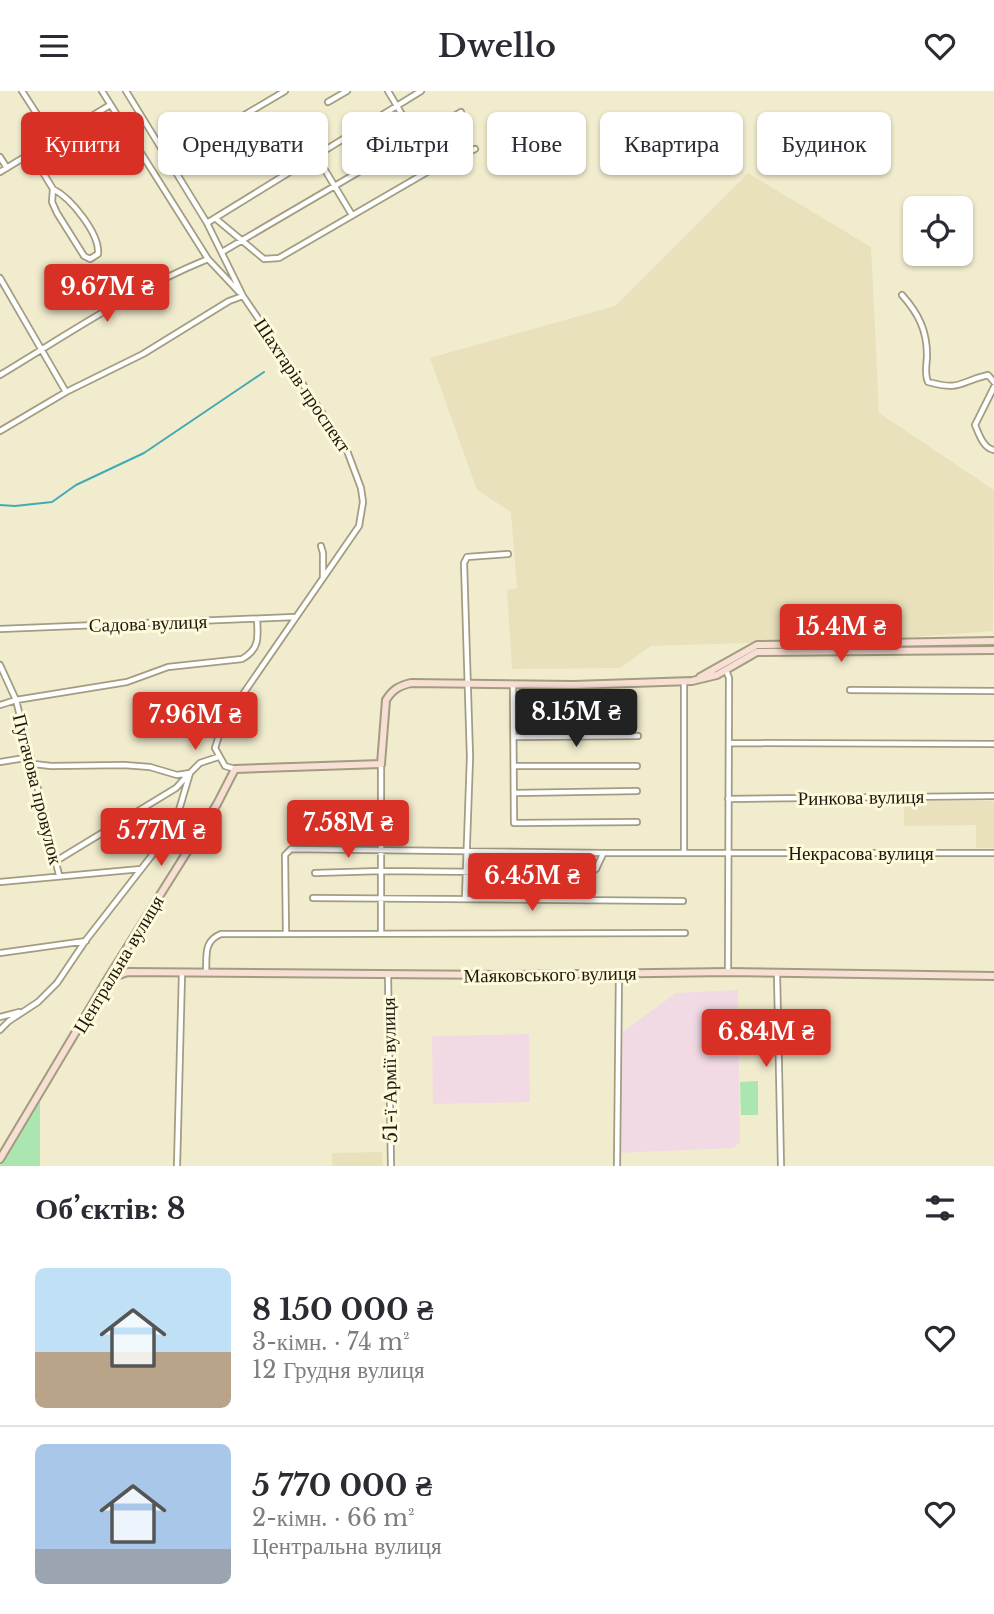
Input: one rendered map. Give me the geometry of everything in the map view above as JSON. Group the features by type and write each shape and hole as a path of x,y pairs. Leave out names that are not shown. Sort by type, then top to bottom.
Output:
{"main road":[{"path":"688,682 757,645 994,641"},
{"path":"236,769 382,764 383,713 386,700 391,691 411,683 574,685 688,682 717,675 757,652 994,650"},
{"name":"Центральна вулиця","path":"0,1159 236,769"},
{"path":"121,958 128,972"},
{"name":"Маяковського вулиця","path":"108,978 128,972 388,975 777,972 994,976"}],"street":[{"path":"22,91 36,112"},
{"name":"Шахтарів проспект","path":"102,91 208,259 243,296"},
{"path":"250,112 285,91"},
{"path":"328,102 347,91"},
{"path":"388,91 400,112"},
{"path":"328,148 421,91"},
{"name":"Шахтарів проспект","path":"128,92 158,142"},
{"path":"98,112 110,105"},
{"path":"0,156 7,168"},
{"path":"0,172 21,159"},
{"path":"328,173 352,215"},
{"path":"44,175 53,189 65,195 73,204 99,245 98,254 90,258 84,256 57,213 52,202 53,189"},
{"name":"Шахтарів проспект","path":"178,175 207,223 243,296 346,448 361,488 363,502 359,526 223,723 215,748 218,757"},
{"path":"207,223 284,175"},
{"path":"222,252 351,175"},
{"path":"215,218 264,259 279,258 422,175"},
{"path":"0,375 127,297 170,274 208,259"},
{"path":"0,278 66,392"},
{"path":"902,295 914,308 924,330 927,353 925,376 928,382 959,386 988,375 994,381"},
{"path":"0,431 66,392 143,353 229,301 243,296"},
{"path":"994,387 975,425 983,441 994,450"},
{"path":"321,546 323,578"},
{"path":"465,899 470,757 464,563 467,557 473,555 508,554"},
{"name":"Садова вулиця","path":"0,629 295,617"},
{"path":"0,705 16,699 127,682 168,667 242,659 251,654 258,643 257,619"},
{"name":"Пугачова провулок","path":"0,665 16,699 59,875"},
{"path":"726,670 729,678 729,972"},
{"path":"684,853 688,682"},
{"path":"513,683 514,823 637,822"},
{"path":"850,690 994,691"},
{"path":"514,737 638,736"},
{"path":"729,743 994,744"},
{"path":"0,762 32,757"},
{"path":"56,861 176,788 200,763 218,757 225,766 236,769"},
{"path":"33,764 51,767 124,765 150,767 177,775 190,773"},
{"path":"381,933 382,764"},
{"path":"514,766 638,766"},
{"path":"0,1030 38,1002 57,983 86,940 174,827 190,773"},
{"path":"514,793 637,791"},
{"name":"Ринкова вулиця","path":"728,799 994,796"},
{"name":"Некрасова вулиця","path":"286,934 285,855 291,849 603,853 994,853"},
{"path":"314,873 590,873 596,869 603,853"},
{"path":"0,882 142,869"},
{"path":"313,898 683,901"},
{"path":"206,972 207,943 221,934 685,933"},
{"path":"0,953 86,940"},
{"path":"177,1166 182,972"},
{"path":"777,972 781,1166"},
{"path":"617,1166 619,973"},
{"name":"51-ї Армії вулиця","path":"388,975 391,1166"},
{"path":"0,1017 24,1011"}],"shaded area":[{"path":"748,173 871,247 879,413 994,490 993,631 885,639 651,646 620,668 512,669 507,590 517,588 511,512 477,490 430,358 615,306"},
{"path":"904,801 994,801 994,848 976,848 976,825 904,826"},
{"path":"738,990 740,1142 733,1148 617,1153 621,1033 676,993"},
{"path":"529,1034 530,1102 433,1104 432,1036"},
{"path":"382,1152 383,1166 332,1166 332,1153"}],"green space":[{"path":"758,1081 758,1115 741,1115 740,1082"},
{"path":"36,1099 40,1100 40,1166 0,1166 0,1159"}],"waterway":[{"path":"0,505 52,502 76,485 144,453 264,372"}]}
